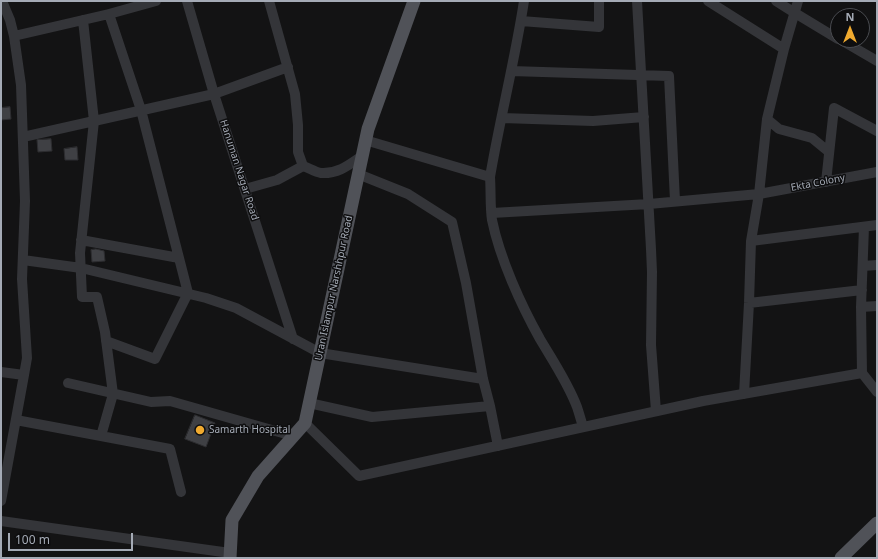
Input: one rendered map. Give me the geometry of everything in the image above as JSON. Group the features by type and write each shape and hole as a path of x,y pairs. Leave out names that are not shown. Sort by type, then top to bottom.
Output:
{"main road":[{"name":"Uran Islampur Narshhpur Road","path":"305,423 368,129 414,1"},
{"path":"230,555 232,520 258,476 305,423"},
{"path":"841,558 877,523"}],"street":[{"path":"1,501 27,358 22,279 25,201 21,85 14,36 10,20 2,1"},
{"path":"14,36 109,14 156,1"},
{"name":"Hanuman Nagar Road","path":"187,1 214,94 293,339"},
{"path":"269,1 295,94 298,125 298,152 303,166 320,173 333,173 345,168 362,156"},
{"path":"524,1 490,177 492,219 499,245 512,279 531,322 577,406 583,427"},
{"path":"521,21 599,27 599,1"},
{"path":"637,1 649,204 652,272 652,345 656,412"},
{"path":"708,1 784,49"},
{"path":"776,1 830,34"},
{"path":"744,394 751,241 759,194 767,119 784,49 798,1"},
{"path":"106,341 155,359 188,293 141,110 109,14"},
{"path":"83,20 94,121 80,253 82,297 97,297 106,341 113,394 101,436"},
{"path":"855,48 877,61"},
{"path":"23,137 214,94 288,67"},
{"path":"511,71 668,76 675,201"},
{"path":"826,182 834,108 877,131"},
{"path":"502,118 593,120 644,117"},
{"path":"767,119 779,129 812,138 829,152"},
{"path":"366,140 490,177"},
{"path":"245,190 277,180 303,166"},
{"name":"Ekta Colony","path":"492,213 649,204 759,194 877,172"},
{"path":"358,174 408,194 452,222 466,283 483,379 498,446"},
{"path":"751,241 877,225"},
{"path":"864,227 861,307 862,373 877,392"},
{"path":"81,240 179,258"},
{"path":"23,260 81,268 206,298 236,308 320,354 483,379"},
{"path":"863,266 877,265"},
{"path":"749,303 862,290"},
{"path":"861,307 877,306"},
{"path":"1,372 24,375"},
{"path":"305,423 359,476 703,401 862,373"},
{"path":"68,383 151,402 170,401 293,436"},
{"path":"309,403 372,417 490,406"},
{"path":"16,420 170,449 181,492"},
{"path":"1,521 230,555"}],"building":[{"path":"10,107 11,119 1,120 1,108"},
{"path":"51,139 52,151 38,152 37,140"},
{"path":"77,147 78,160 65,160 64,149"},
{"path":"96,249 104,251 105,261 92,262 91,250"},
{"path":"195,415 215,423 206,447 185,439"}],"place":[{"name":"Samarth Hospital","path":"200,430"}]}
